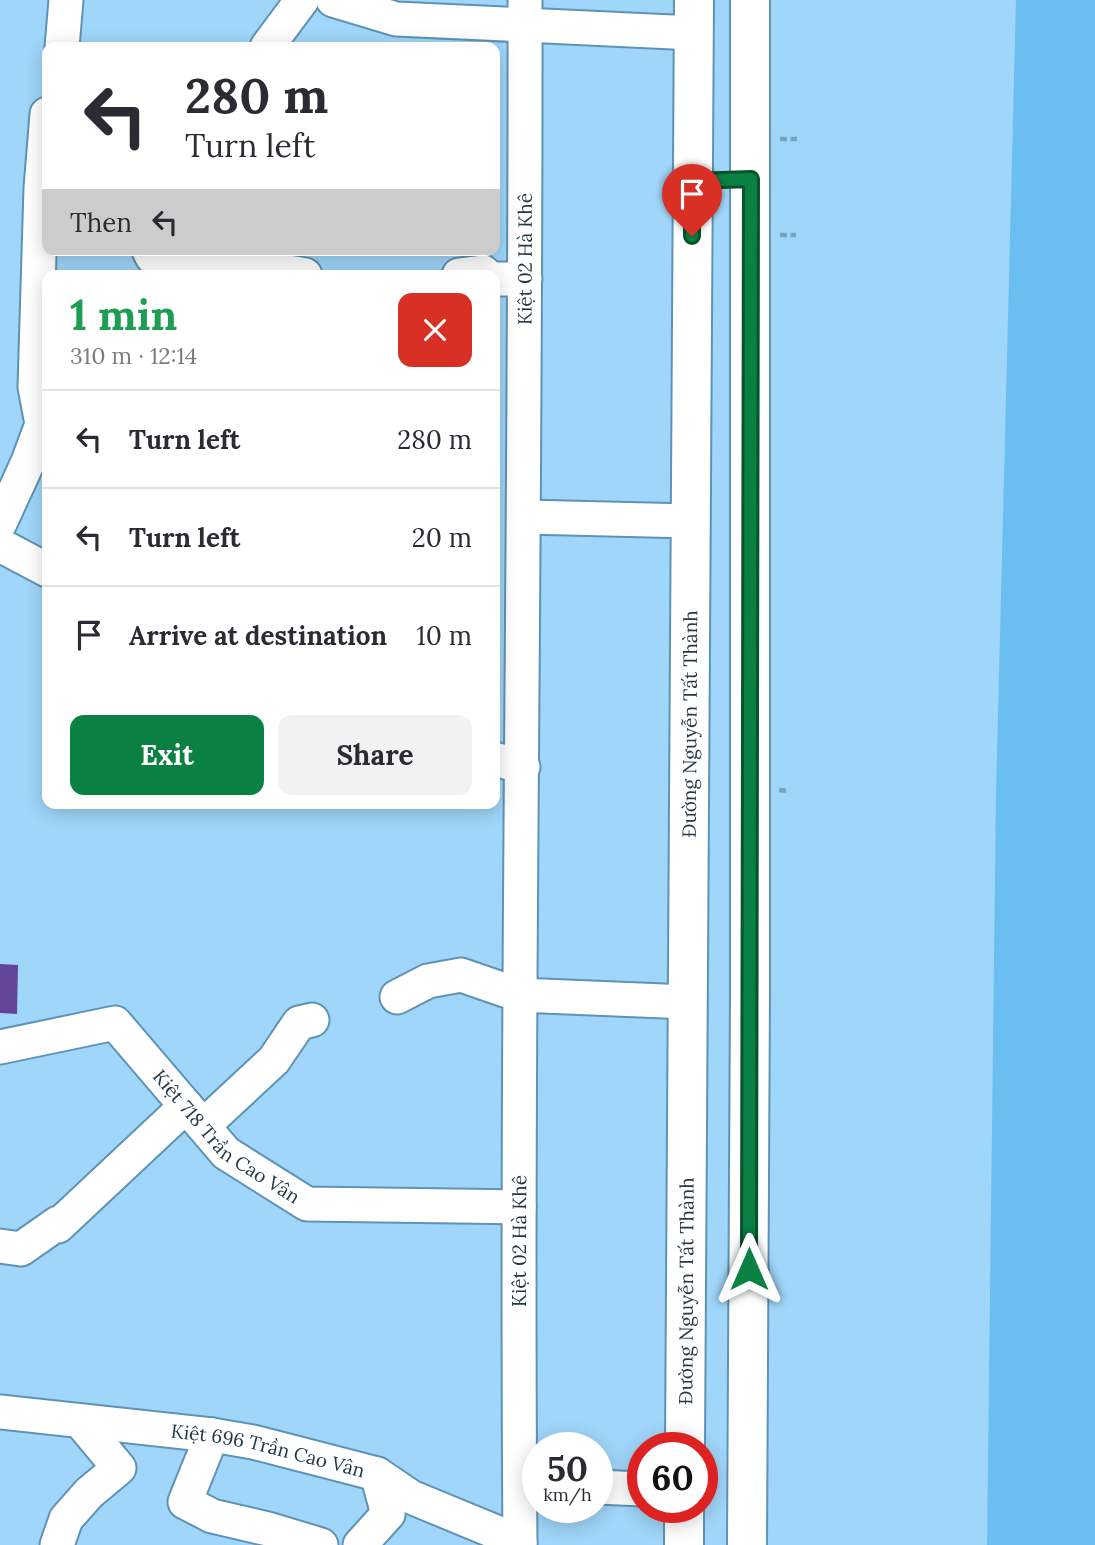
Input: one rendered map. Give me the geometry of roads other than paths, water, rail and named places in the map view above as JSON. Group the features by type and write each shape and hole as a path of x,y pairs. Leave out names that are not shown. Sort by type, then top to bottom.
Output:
{"main road":[{"path":"747,1545 750,0"},
{"name":"Đường Nguyễn Tất Thành","path":"685,1432 694,17"},
{"path":"692,181 751,179"},
{"path":"690,835 750,836"},
{"path":"684,1523 684,1545"}],"street":[{"path":"62,42 66,0"},
{"path":"271,42 302,0"},
{"path":"333,0 396,19 525,13 694,17"},
{"name":"Kiệt 02 Hà Khê","path":"525,13 510,279 514,497 509,763 519,995 519,1208 526,1432"},
{"path":"42,176 42,247"},
{"path":"148,263 194,266 223,260 267,270"},
{"path":"0,523 42,439 35,387 42,342"},
{"path":"514,497 691,521"},
{"path":"0,545 42,567"},
{"path":"397,997 428,981 461,975 519,995 688,1002"},
{"path":"0,1246 21,1249 58,1223 58,1226 194,1116 274,1060 299,1023 312,1020"},
{"name":"Kiệt 718 Trần Cao Vân","path":"0,1047 115,1023 226,1153 307,1204 519,1208"},
{"name":"Kiệt 696 Trần Cao Vân","path":"0,1412 212,1435 253,1442 377,1474 411,1497 520,1544"},
{"path":"57,1545 66,1519 89,1493 119,1468 80,1421"},
{"path":"212,1435 184,1502 212,1516 233,1534 321,1545"},
{"path":"360,1545 388,1514 377,1474"},
{"name":"Kiệt 02 Hà Khê","path":"520,1544 523,1523"}],"water":[{"path":"1016,0 1095,0 1095,1545 987,1545 996,794"}]}
